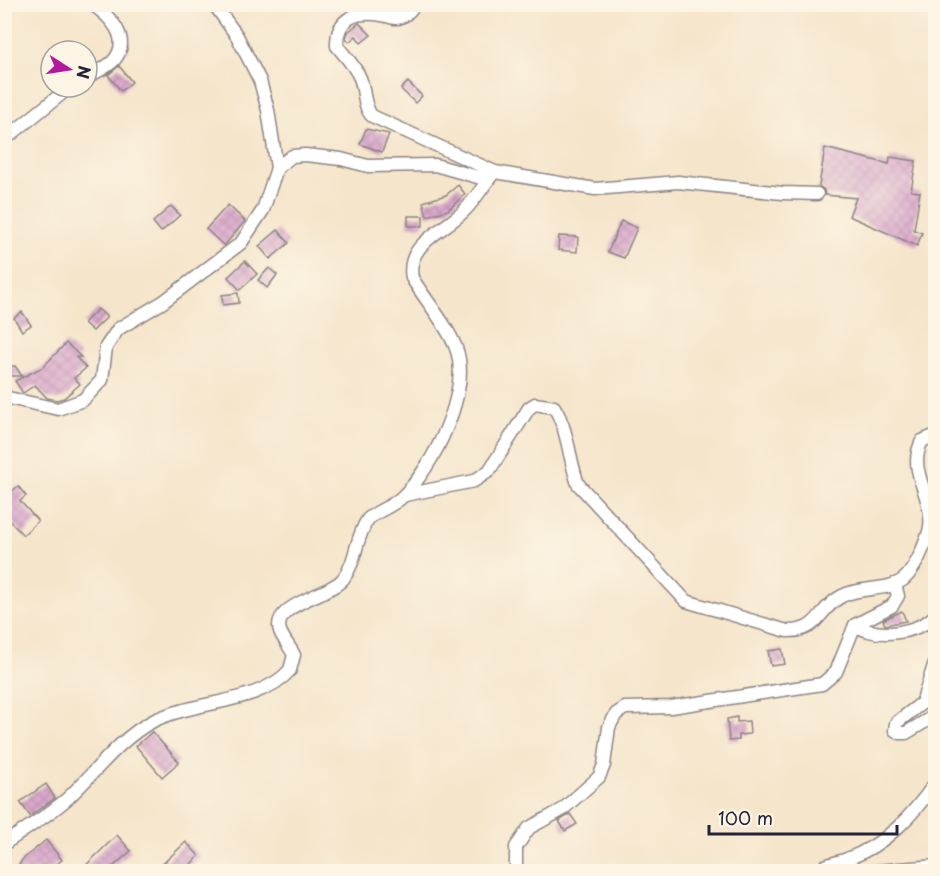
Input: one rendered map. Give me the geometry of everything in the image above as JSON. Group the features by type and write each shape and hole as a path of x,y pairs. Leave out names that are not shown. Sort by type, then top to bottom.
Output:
{"street":[{"path":"92,4 109,16 119,32 121,46 113,61 99,70"},
{"path":"4,397 58,409 83,400 102,380 106,347 118,329 163,302 247,237 269,199 277,168 268,110 260,81 237,36 214,4"},
{"path":"415,4 406,15 397,19 358,13 345,20 338,31 337,46 356,68 365,95 367,111 372,116 491,176"},
{"path":"4,140 55,99"},
{"path":"277,168 292,156 305,155 340,159 368,166 435,165 491,176 595,189 611,190 651,183 678,182 782,194 817,194"},
{"path":"4,844 65,801 100,763 149,724 168,715 241,696 285,675 292,665 294,655 279,630 280,617 289,608 332,589 341,581 351,568 368,519 395,504 405,495 446,429 460,374 456,348 412,278 410,267 417,249 464,211 491,176"},
{"path":"405,495 474,481 495,464 529,408 536,404 554,407 560,417 578,484 686,601 787,631 801,632 813,625 828,606 842,596 858,590 895,584 904,579 918,560 929,532 930,517 916,465 922,441 936,435"},
{"path":"516,872 516,847 530,828 562,810 599,777 604,765 609,727 616,714 625,708 671,707 822,684 836,672 855,625 892,606 898,596 895,584"},
{"path":"855,625 878,634 895,633 936,615"},
{"path":"936,659 922,703 896,723 895,730 900,734 906,733 936,715"},
{"path":"822,872 825,866 848,859 896,831 913,814 936,782"},
{"path":"864,872 936,866"}],"building":[{"path":"359,23 371,35 361,43 356,36 349,42 346,38 348,32"},
{"path":"119,66 132,82 121,91 108,75"},
{"path":"408,82 422,96 415,103 401,89"},
{"path":"366,129 389,134 382,152 360,144"},
{"path":"825,148 889,164 890,157 916,161 911,191 920,192 914,230 922,233 917,246 849,216 856,198 825,195 824,190 819,186"},
{"path":"458,185 465,194 448,210 427,216 423,202 446,195"},
{"path":"228,205 245,221 224,246 206,229"},
{"path":"171,206 180,215 161,232 153,222"},
{"path":"408,216 423,216 423,226 408,226"},
{"path":"621,221 637,228 624,258 608,252"},
{"path":"278,230 289,243 270,259 259,246"},
{"path":"559,236 578,237 577,252 558,250"},
{"path":"245,261 257,274 240,290 228,277"},
{"path":"269,268 277,275 267,288 258,280"},
{"path":"238,293 239,303 223,305 222,295"},
{"path":"98,309 107,317 93,331 84,323"},
{"path":"22,312 31,325 22,331 14,318"},
{"path":"66,343 81,357 76,357 86,368 74,378 80,384 64,398 57,400 47,398 35,385 23,393 15,381 43,367"},
{"path":"15,366 22,376 4,376 4,367"},
{"path":"18,486 26,496 20,501 38,521 23,535 4,515 4,498"},
{"path":"902,611 906,621 885,625 883,620"},
{"path":"782,649 785,664 771,666 768,651"},
{"path":"737,717 737,722 749,721 750,734 739,735 739,740 729,741 727,719"},
{"path":"152,732 179,762 162,777 136,746"},
{"path":"46,784 55,798 30,816 20,802"},
{"path":"570,814 577,824 565,831 559,821"},
{"path":"117,835 131,851 107,872 79,872"},
{"path":"46,840 62,860 47,872 15,872 22,860"},
{"path":"186,842 199,856 183,872 154,872"}]}
